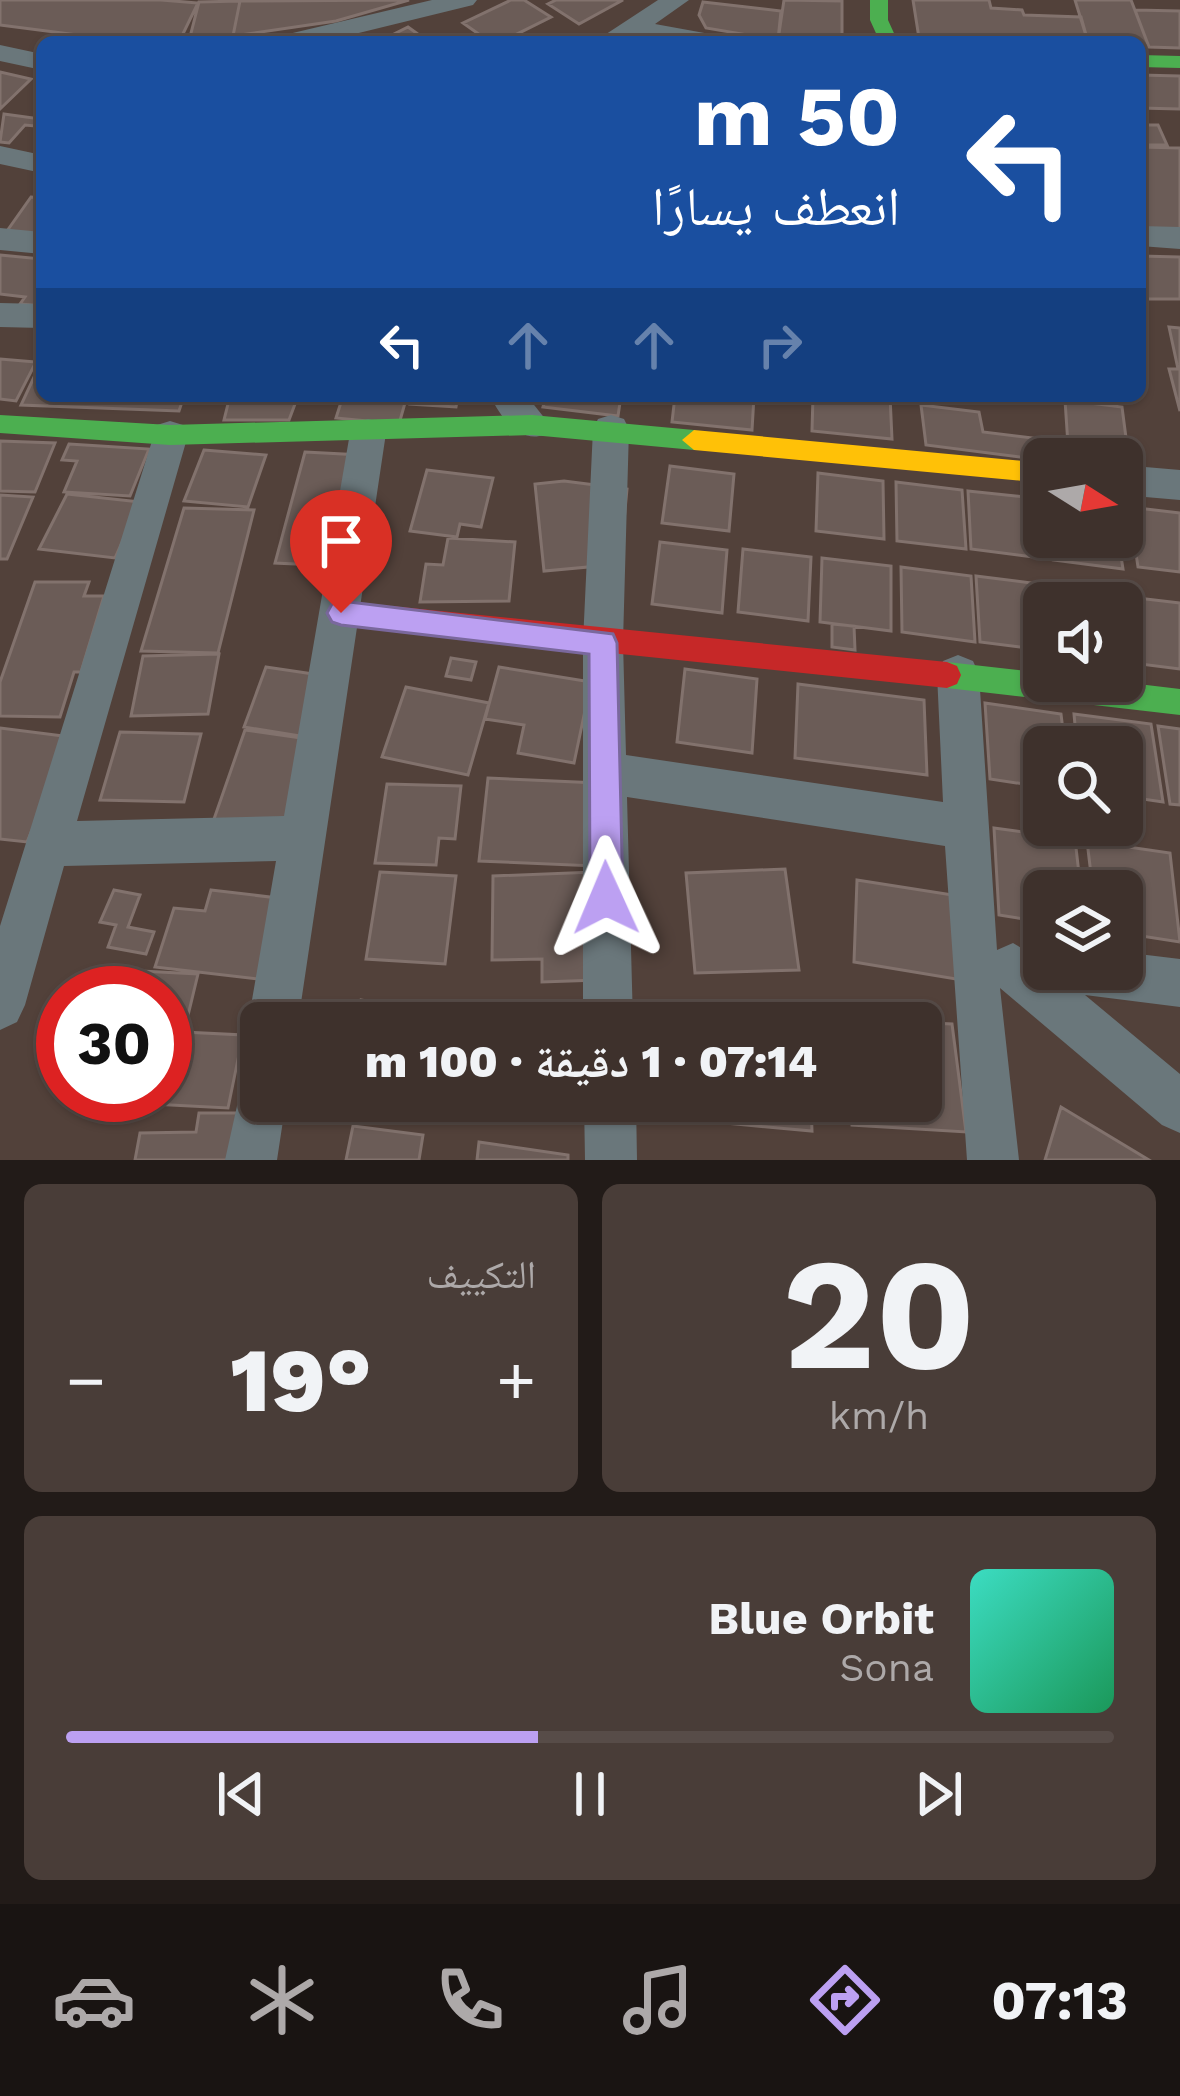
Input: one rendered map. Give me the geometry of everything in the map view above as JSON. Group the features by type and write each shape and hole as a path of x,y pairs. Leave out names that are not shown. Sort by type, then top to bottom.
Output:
{"street":[{"path":"314,36 464,0"},
{"path":"620,36 676,0"},
{"path":"880,0 885,36"},
{"path":"637,28 680,36"},
{"path":"0,52 36,61"},
{"path":"1146,61 1180,62"},
{"path":"0,155 36,163"},
{"path":"1146,236 1180,238"},
{"path":"0,239 36,242"},
{"path":"0,315 36,316"},
{"path":"512,402 532,425"},
{"path":"0,424 170,435 177,431 368,433 532,425 1023,471"},
{"path":"608,1002 603,643 611,430"},
{"path":"277,1002 368,433"},
{"path":"0,1005 9,954 51,844 170,435"},
{"path":"1143,482 1180,485"},
{"path":"341,613 603,643 958,674 1180,703"},
{"path":"958,674 965,827 1010,968 993,1160"},
{"path":"604,773 965,827"},
{"path":"51,844 304,838"},
{"path":"1010,968 1180,1107"},
{"path":"1143,978 1180,982"},
{"path":"250,1160 257,1122"},
{"path":"610,1122 611,1160"}],"building":[{"path":"0,0 198,3 182,36 85,36 0,25"},
{"path":"409,0 336,21 233,36 240,1"},
{"path":"511,0 524,0 551,17 513,36 481,36 463,23"},
{"path":"623,0 579,24 548,4"},
{"path":"784,0 842,1 842,36 779,36"},
{"path":"913,0 989,0 991,8 1022,10 1024,15 1081,17 1086,36 919,36"},
{"path":"1075,0 1131,0 1145,36 1086,36"},
{"path":"240,1 233,36 190,36 199,2"},
{"path":"703,2 781,11 778,36 706,28 699,15"},
{"path":"1135,10 1180,11 1180,48 1149,47"},
{"path":"408,27 421,36 390,36"},
{"path":"0,72 31,79 0,109"},
{"path":"1146,75 1180,76 1180,109 1146,108"},
{"path":"4,114 36,118 35,126 25,125 9,143 0,142"},
{"path":"1146,125 1158,125 1167,145 1146,145"},
{"path":"1146,147 1180,148 1180,233 1146,232"},
{"path":"31,197 36,197 36,234 7,231"},
{"path":"0,255 36,258 36,305 20,304 25,297 0,294"},
{"path":"1146,256 1180,257 1180,299 1146,299"},
{"path":"1169,327 1180,328 1180,411 1169,369 1178,369"},
{"path":"0,359 36,362 16,401 0,399"},
{"path":"36,373 36,402 182,402 179,411 21,405"},
{"path":"228,402 296,402 289,420 224,420"},
{"path":"341,402 405,402 399,424 336,418"},
{"path":"410,402 457,402 456,407"},
{"path":"544,402 620,402 618,416 543,407"},
{"path":"674,402 754,402 752,430 672,422"},
{"path":"813,402 890,402 892,439 812,431"},
{"path":"1065,402 1122,407 1126,438 1068,438"},
{"path":"921,405 979,412 983,432 1033,438 1023,438 1023,457 926,445"},
{"path":"0,441 55,443 35,492 0,491"},
{"path":"69,444 149,449 130,496 64,492 77,461 62,460"},
{"path":"204,450 266,455 248,507 184,501"},
{"path":"305,452 380,456 339,566 275,563"},
{"path":"670,466 734,474 729,531 662,523"},
{"path":"427,470 493,478 481,527 460,524 457,537 410,531"},
{"path":"818,473 883,481 884,539 816,531"},
{"path":"564,481 627,489 620,564 544,571 535,484"},
{"path":"896,482 962,490 966,549 897,541"},
{"path":"968,491 1023,497 1023,556 971,549"},
{"path":"67,494 140,502 115,558 39,549"},
{"path":"0,495 33,497 7,559 0,559"},
{"path":"184,508 254,510 218,653 141,651"},
{"path":"1143,509 1180,513 1180,572 1138,567 1137,558 1143,558"},
{"path":"448,538 515,542 509,601 420,602 426,564 443,565"},
{"path":"660,542 727,550 722,613 652,604"},
{"path":"743,549 811,557 808,621 738,612"},
{"path":"822,558 891,566 891,631 820,622"},
{"path":"1121,558 1123,569 1053,560"},
{"path":"901,567 971,576 975,642 902,632"},
{"path":"976,576 1023,582 1023,647 980,642"},
{"path":"35,582 89,582 84,596 104,596 81,672 74,672 60,717 0,716 0,682"},
{"path":"1143,599 1180,603 1180,669 1143,664"},
{"path":"832,624 854,626 855,650 832,647"},
{"path":"219,654 208,714 131,716 143,656"},
{"path":"451,658 476,662 471,680 446,676"},
{"path":"266,667 320,675 300,736 244,727"},
{"path":"499,667 591,682 574,763 518,753 524,725 485,719"},
{"path":"685,669 757,679 752,753 677,742"},
{"path":"798,684 924,700 927,775 795,758"},
{"path":"406,687 489,703 468,775 382,757"},
{"path":"985,703 1061,714 1062,726 1023,726 1023,784 990,779"},
{"path":"1074,714 1151,724 1163,802 1143,799 1143,726 1075,726"},
{"path":"1158,726 1180,729 1180,805 1170,804"},
{"path":"0,728 71,737 27,842 0,839"},
{"path":"245,730 329,742 301,833 214,819"},
{"path":"120,732 201,734 184,802 100,800"},
{"path":"488,778 598,783 595,866 479,861"},
{"path":"387,784 461,786 455,839 439,838 436,865 375,863"},
{"path":"994,828 1023,832 1023,846 1076,846 1079,870 1023,870 1023,919 999,915"},
{"path":"1088,846 1170,853 1180,942 1143,936 1143,870 1090,870"},
{"path":"785,869 799,970 695,973 686,873"},
{"path":"380,872 456,876 445,964 366,959"},
{"path":"594,872 598,980 542,982 542,959 492,960 493,876"},
{"path":"857,880 959,896 962,980 854,962"},
{"path":"114,890 140,895 128,927 154,932 146,954 108,947 116,925 100,922"},
{"path":"211,890 295,900 275,981 192,971 192,966 155,966 174,908 205,911"},
{"path":"942,1024 952,1024 966,1132 852,1125 942,1122"},
{"path":"192,1032 240,1035 228,1108 192,1106"},
{"path":"1061,1107 1149,1160 1045,1160"},
{"path":"199,1113 240,1113 240,1122 252,1122 246,1160 135,1160 140,1133 196,1132"},
{"path":"812,1122 812,1131 724,1123"},
{"path":"353,1126 423,1135 419,1160 346,1160"},
{"path":"479,1142 568,1155 568,1160 477,1160"}],"traffic: fast":[{"path":"879,0 879,20 886,36"},
{"path":"1146,61 1180,62"},
{"path":"0,424 170,435 532,425 694,440"},
{"path":"947,675 1180,702"}],"traffic: slow":[{"path":"694,440 1023,471"}],"traffic: jam":[{"path":"341,613 947,675"}],"route":[{"path":"341,613 603,643 606,898"}]}
